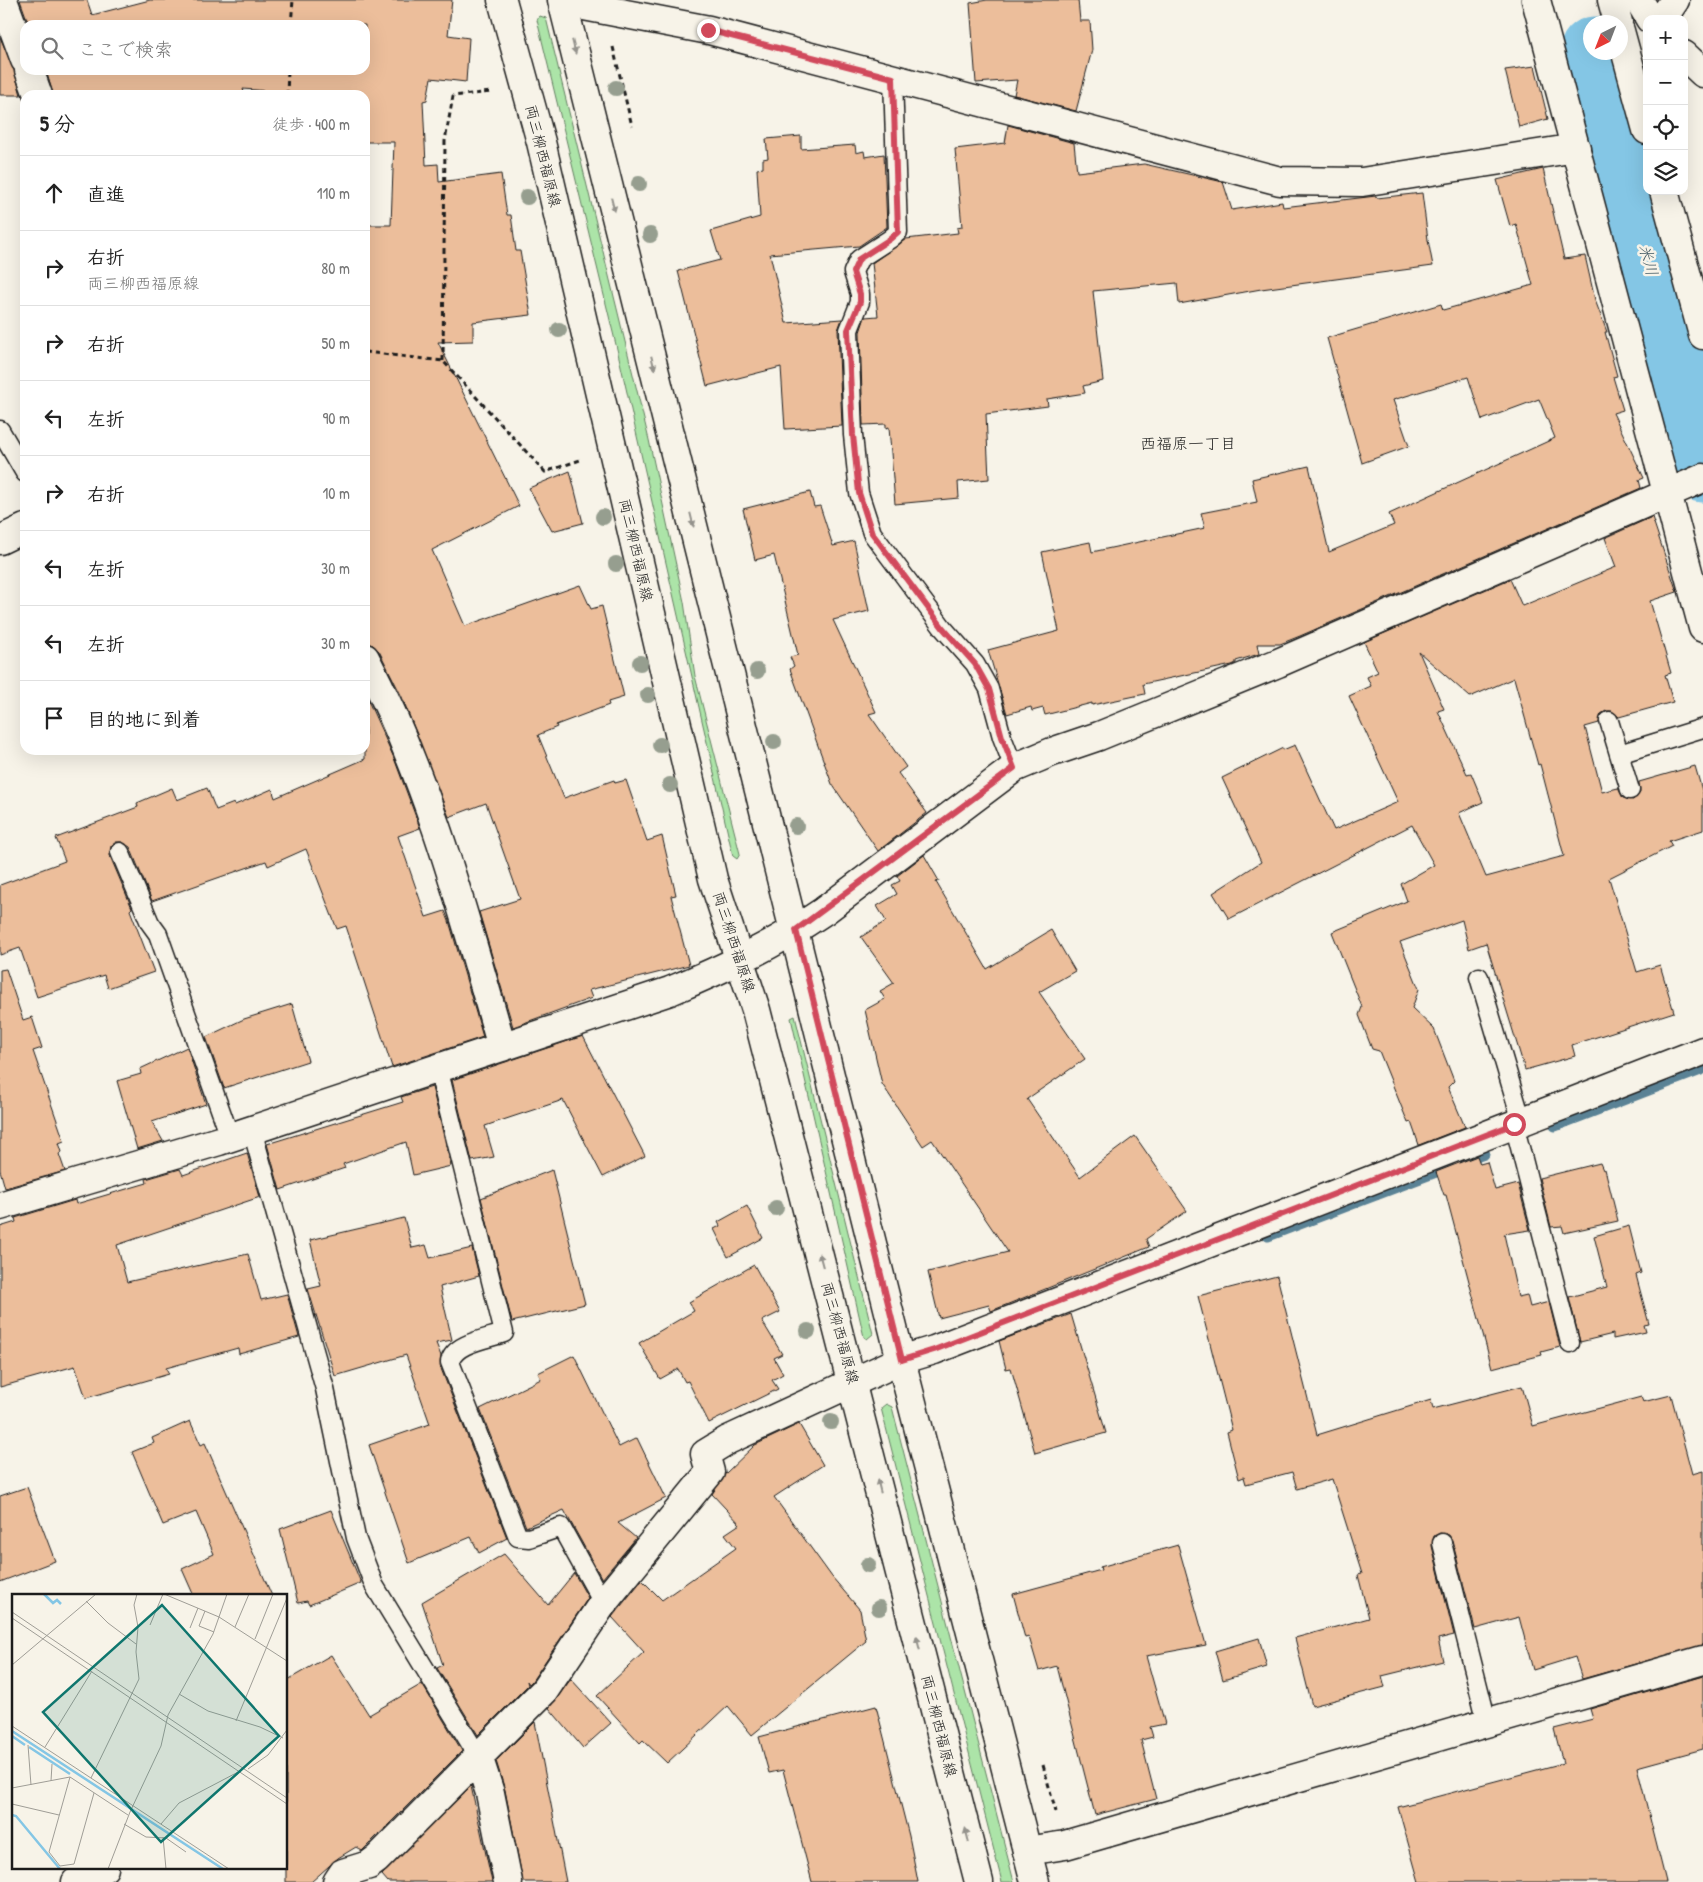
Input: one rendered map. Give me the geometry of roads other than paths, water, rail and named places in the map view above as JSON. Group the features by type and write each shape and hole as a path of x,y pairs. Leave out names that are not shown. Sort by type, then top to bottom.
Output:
{"street":[{"path":"3,0 20,46"},
{"name":"両三柳西福原線","path":"502,0 541,142 713,878 742,961 853,1382 979,1882"},
{"path":"1536,0 1672,491 1703,628"},
{"path":"1612,0 1616,15"},
{"path":"1639,0 1648,15"},
{"path":"1665,15 1675,0"},
{"path":"1035,1882 902,1360 563,1 708,30 1280,181 1362,182 1576,148"},
{"path":"1688,59 1703,73"},
{"path":"1628,60 1643,115"},
{"path":"31,75 36,90"},
{"path":"1665,195 1703,335"},
{"path":"0,1206 241,1134 670,991 742,961 796,930 1014,768 1099,736 1269,666 1703,478"},
{"path":"0,540 20,530"},
{"path":"370,667 388,701 449,864 502,1046"},
{"path":"337,1882 343,1873 368,1865 377,1859 544,1691 603,1603 710,1472 705,1454 728,1440 902,1360 934,1350 1703,1051"},
{"path":"1027,1851 1065,1845 1703,1660"},
{"path":"478,1756 490,1794 508,1882"},
{"path":"76,1882 100,1870"}],"lane":[{"path":"893,78 898,232 859,259 853,272 860,294 860,302 848,330 853,435 859,493 872,533 943,628 975,664 989,689 1002,737 1014,768"},
{"path":"0,430 20,464"},
{"path":"1609,721 1630,790"},
{"path":"1619,754 1703,728"},
{"path":"120,852 150,923 158,934 241,1134 325,1389 356,1538 374,1585 478,1756"},
{"path":"1479,977 1518,1123 1570,1343"},
{"path":"438,1068 504,1333 458,1348 451,1356 450,1362 518,1537 529,1538 561,1527 603,1603"},
{"path":"1442,1542 1488,1722"}],"waterway":[{"name":"米川","path":"1597,60 1653,282 1703,467"},
{"path":"1555,1126 1703,1069"},
{"path":"1464,1161 1484,1154"},
{"path":"1268,1236 1449,1167"}],"district":[{"name":"西福原一丁目","path":"1188,443"}]}
